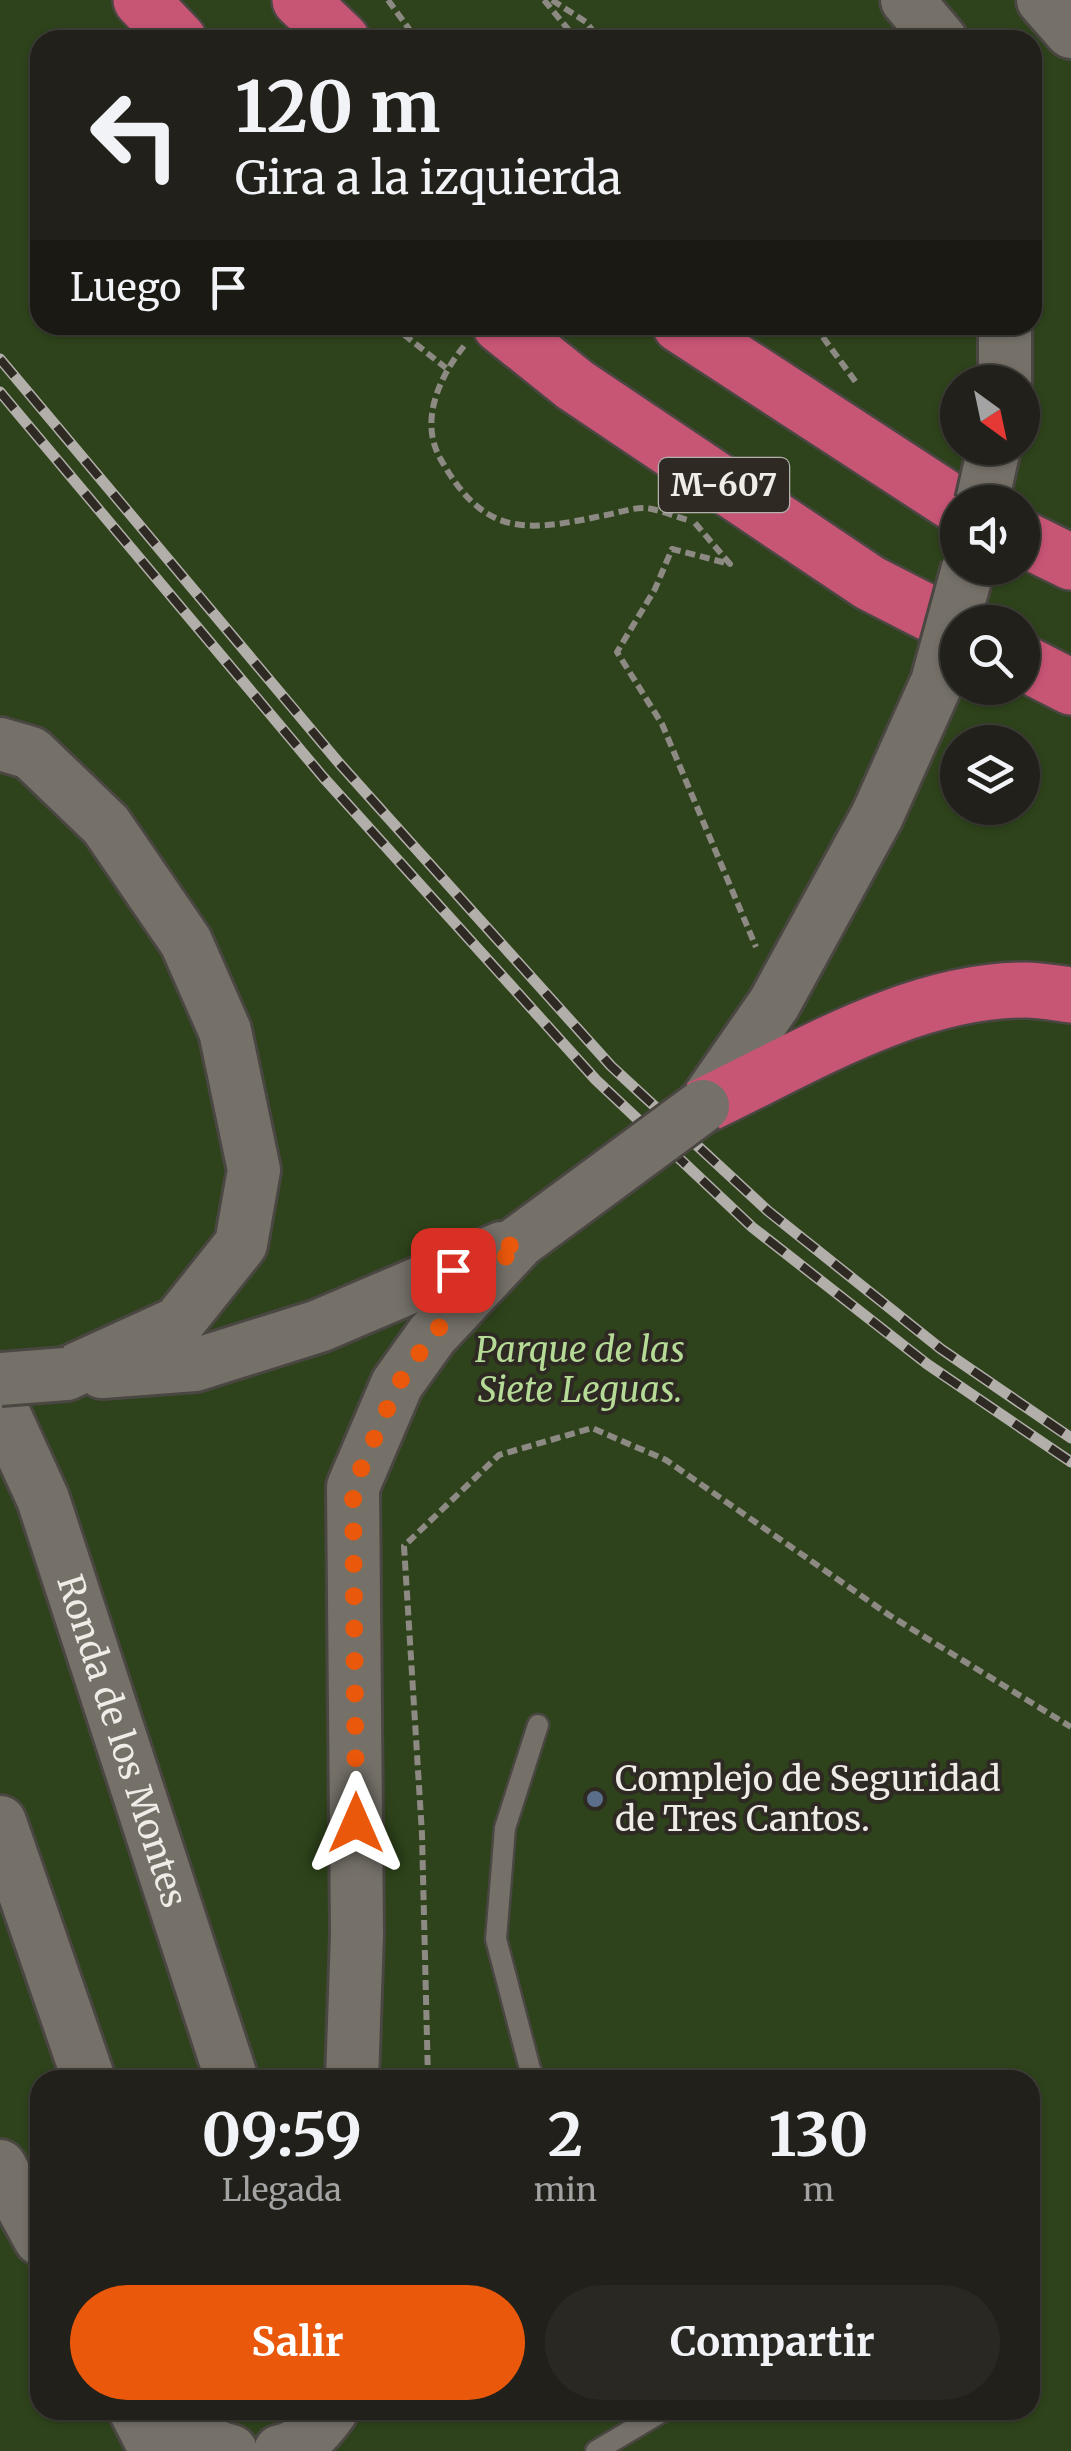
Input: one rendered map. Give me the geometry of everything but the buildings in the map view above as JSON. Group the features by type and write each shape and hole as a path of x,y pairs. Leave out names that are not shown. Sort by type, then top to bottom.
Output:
{"highway":[{"path":"141,0 170,30"},
{"path":"300,0 332,30"},
{"name":"M-607","path":"489,335 575,385 870,584 940,619"},
{"name":"M-607","path":"695,335 940,494"},
{"path":"1040,547 1071,562"},
{"path":"1040,671 1071,687"},
{"path":"703,1106 899,1013 962,997 1026,990 1071,995"}],"street":[{"path":"908,0 933,30"},
{"path":"1043,0 1071,32"},
{"path":"1005,335 1005,365"},
{"path":"352,2070 357,1934 353,1487 398,1384 432,1335 520,1241 703,1106 774,1004 877,816 937,682 963,585"},
{"path":"0,744 31,753 106,825 186,942 225,1030 254,1170 241,1244 178,1323 66,1374"},
{"path":"0,1379 195,1365 319,1326 520,1241"},
{"name":"Ronda de los Montes","path":"0,1405 43,1499 229,2070"},
{"path":"0,1822 86,2070"},
{"path":"0,2166 30,2231"},
{"path":"140,2420 156,2451"},
{"path":"280,2451 289,2450 315,2433 327,2420"},
{"path":"338,2420 344,2451"}],"lane":[{"path":"531,2070 496,1940 504,1828 538,1725"},
{"path":"596,2451 648,2420"}],"path":[{"path":"388,0 410,30"},
{"path":"548,0 570,30"},
{"path":"548,0 586,22 592,30"},
{"path":"405,335 446,368"},
{"path":"481,335 446,368 431,408 436,451 456,487 489,518 520,526 556,526 644,508 694,522 730,564 672,549 655,589 617,652 662,724 762,961"},
{"path":"821,335 861,389"},
{"path":"428,2070 422,1834 404,1546 500,1455 592,1428 666,1460 889,1616 1071,1727"}],"green space":[{"name":"Parque de las Siete Leguas.","path":"0,0 1071,0 1071,2451 0,2451"}],"railway":[{"path":"0,359 339,763 611,1066 768,1211 941,1349 1071,1438"},
{"path":"0,392 323,777 596,1080 752,1227 927,1364 1071,1462"}],"place":[{"name":"Complejo de Seguridad de Tres Cantos.","path":"595,1799"}],"route":[{"path":"356,1823 353,1487 398,1384 432,1335 520,1241 453,1270"}]}
